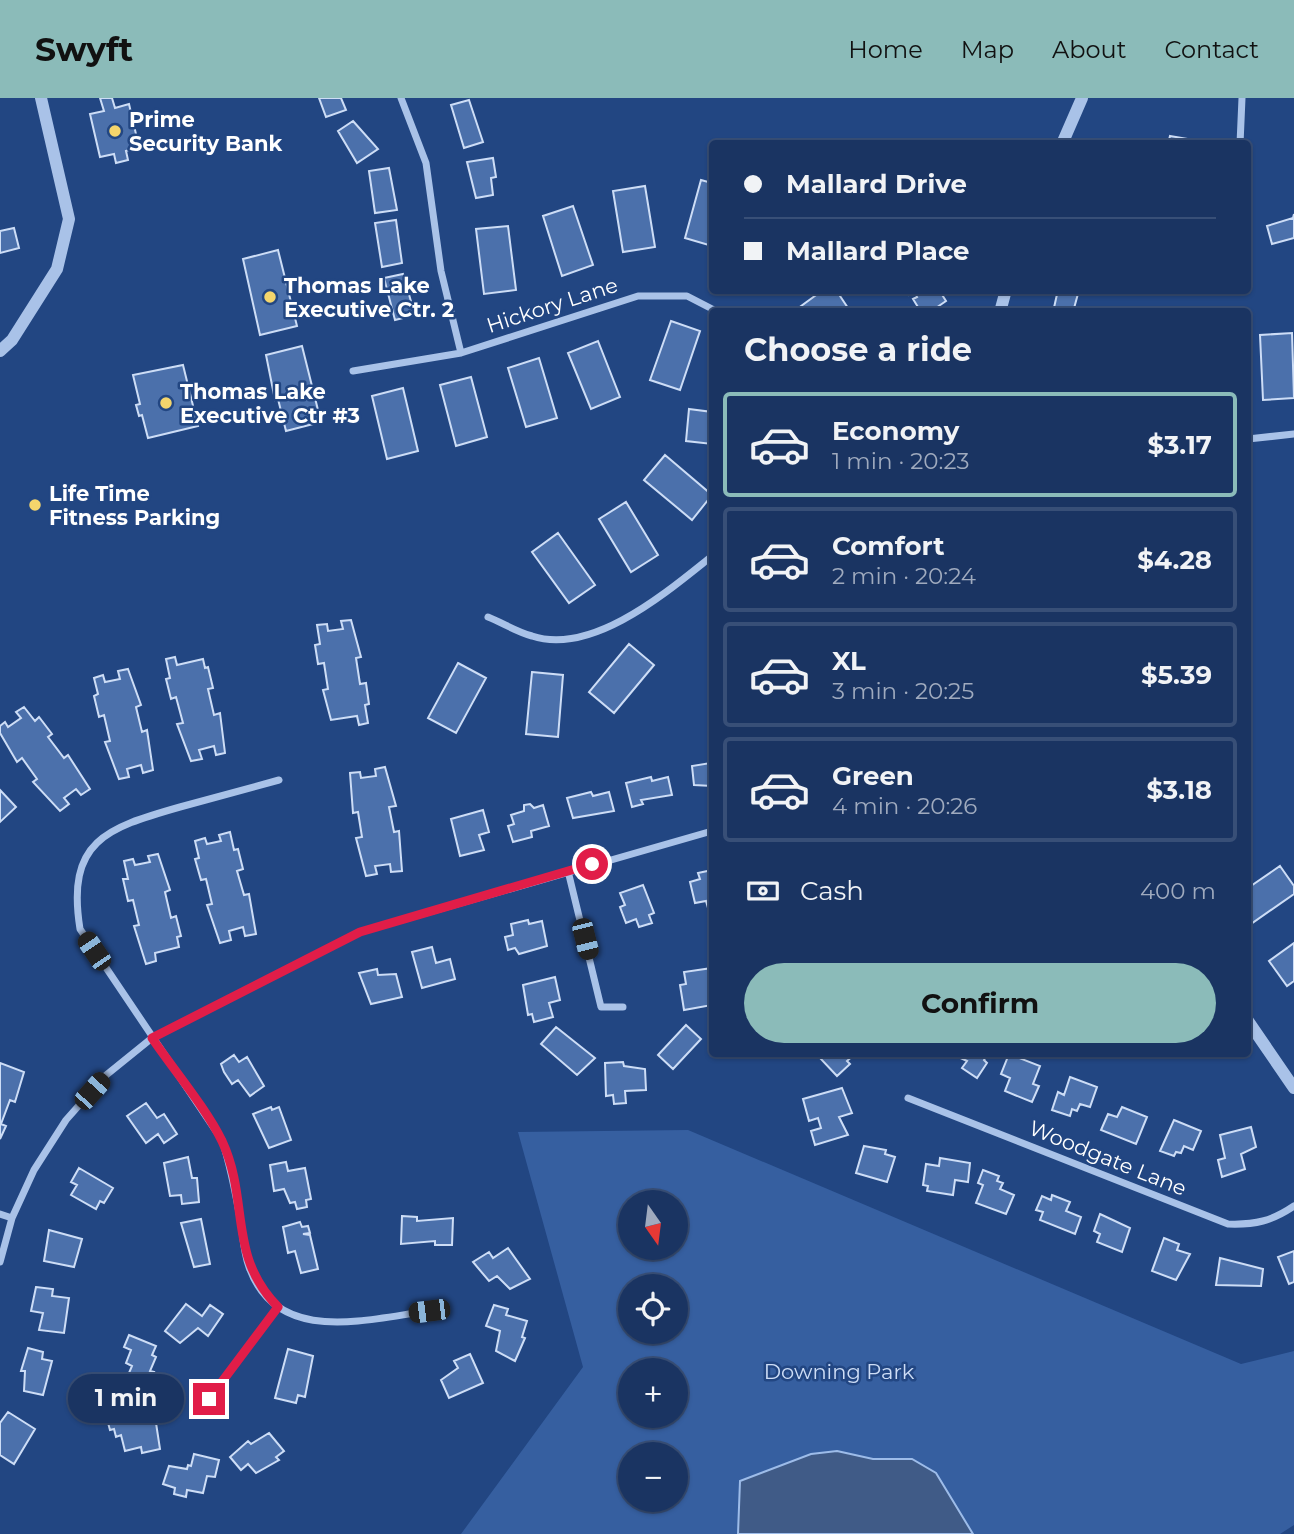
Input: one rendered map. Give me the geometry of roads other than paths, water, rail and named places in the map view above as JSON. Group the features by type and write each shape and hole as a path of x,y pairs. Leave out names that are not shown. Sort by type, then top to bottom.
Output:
{"street":[{"path":"0,351 12,340 57,269 69,219 41,98"},
{"path":"401,98 426,163 441,271 461,353"},
{"path":"1064,140 1082,98"},
{"path":"1240,140 1241,98"},
{"name":"Hickory Lane","path":"353,372 461,353 638,296 687,296 710,308"},
{"path":"1251,439 1294,434"},
{"path":"488,617 534,637 572,639 602,631 669,590 709,558"},
{"path":"279,780 125,823 101,838 83,863 74,895 80,929 222,1140 232,1172 248,1266 260,1289 278,1307 300,1319 326,1324 429,1311"},
{"path":"0,1262 12,1218 34,1170 66,1120 105,1076 152,1038 360,932 709,832"},
{"path":"568,871 601,1007 623,1007"},
{"path":"1251,1025 1294,1088"},
{"name":"Woodgate Lane","path":"908,1098 1228,1224 1253,1225 1277,1218 1294,1206"},
{"path":"0,1214 12,1218"},
{"path":"209,1399 278,1307"}],"place":[{"name":"Prime Security Bank","path":"115,131"},
{"name":"Thomas Lake Executive Ctr. 2","path":"270,297"},
{"name":"Thomas Lake Executive Ctr #3","path":"166,403"},
{"name":"Life Time Fitness Parking","path":"35,505"}],"park label":[{"name":"Downing Park","path":"839,1371"}]}
